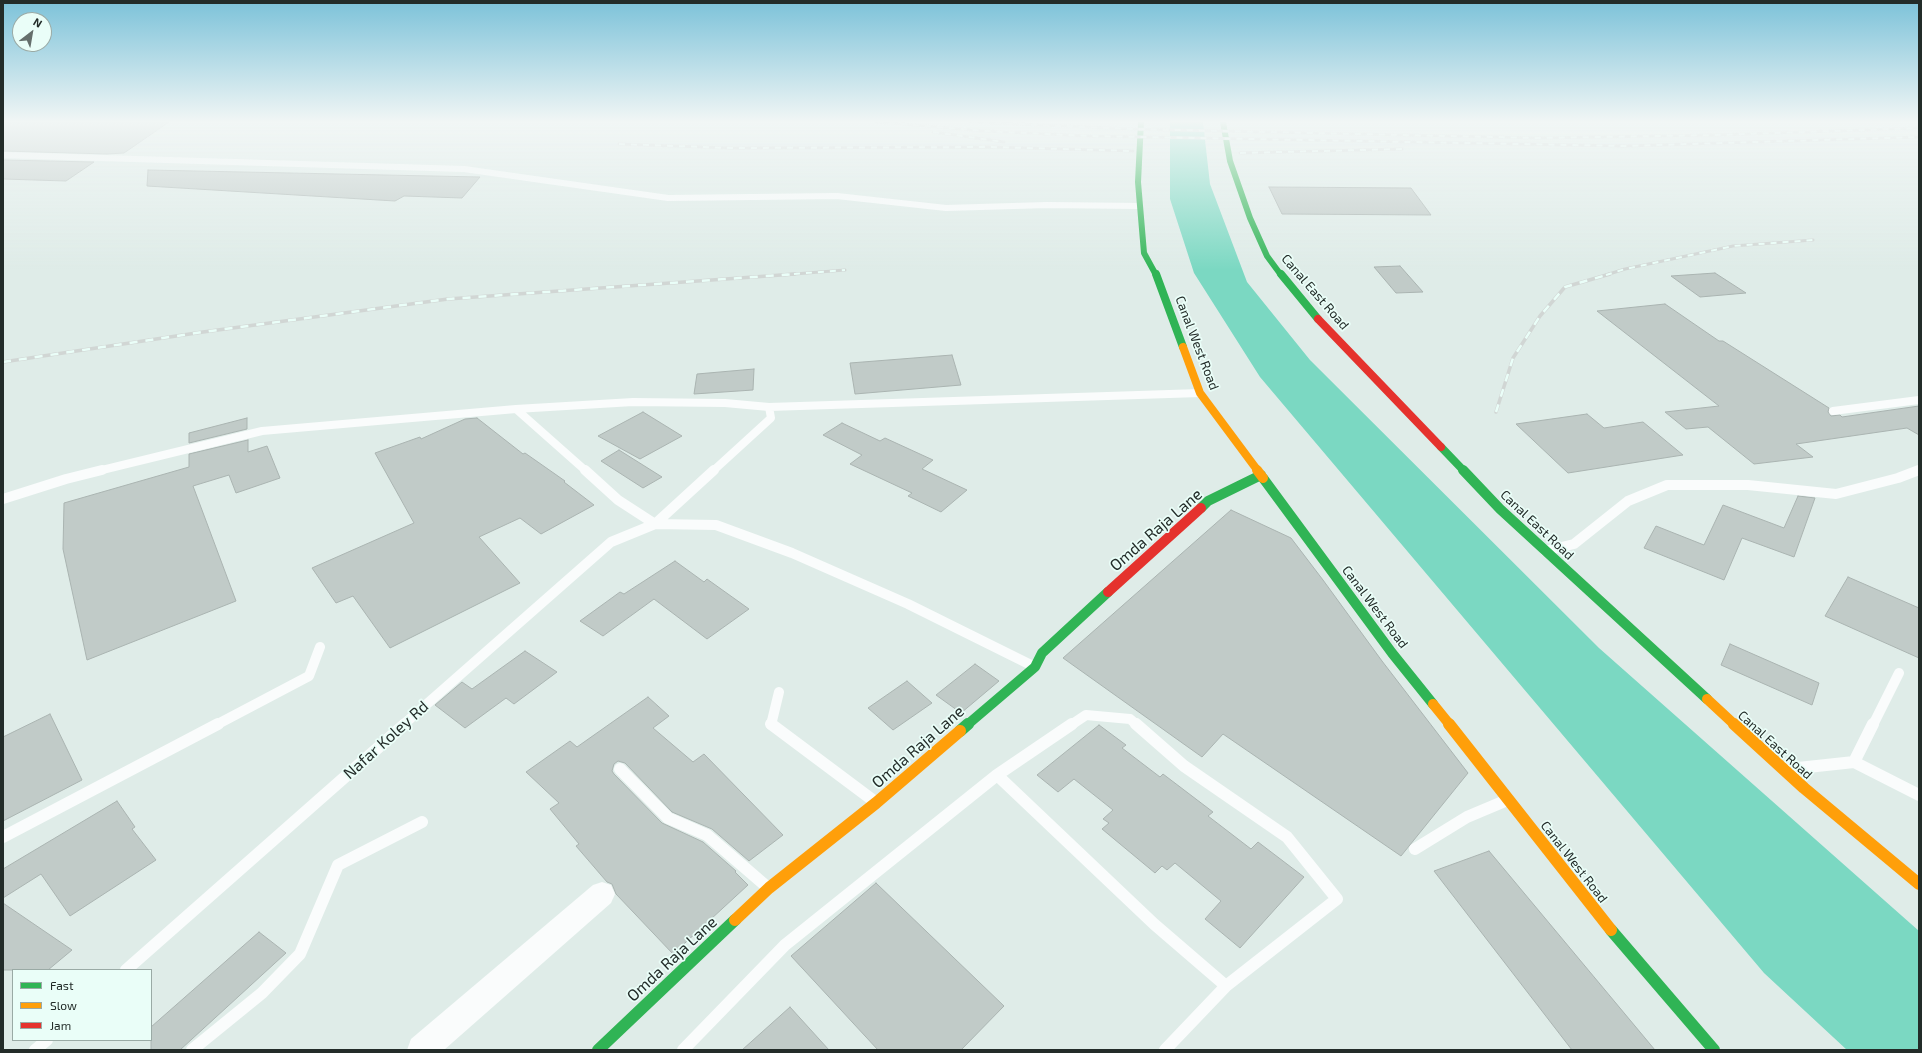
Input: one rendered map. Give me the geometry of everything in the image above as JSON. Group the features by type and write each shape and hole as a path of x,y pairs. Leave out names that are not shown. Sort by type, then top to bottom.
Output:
{"street":[{"name":"Canal West Road","path":"1139,171 1138,182 1144,253 1156,274 1200,393 1392,653 1599,916 1714,1050"},
{"name":"Canal East Road","path":"1234,171 1250,218 1267,256 1305,305 1500,509 1783,769 1919,884"},
{"name":"Omda Raja Lane","path":"598,1050 769,888 876,803 1034,666 1042,653 1208,501 1260,475"},
{"path":"422,1050 602,894"}],"lane":[{"path":"479,171 668,198 837,196 946,208 1047,205 1140,206"},
{"path":"3,499 66,479 262,431 516,409 633,402 725,403 768,407 1200,393"},
{"path":"1833,411 1919,400"},
{"path":"655,524 771,418 768,407"},
{"path":"516,409 618,500 655,524 716,525 785,551 908,604 1034,666"},
{"path":"1546,551 1574,544 1628,501 1667,485 1748,485 1836,494 1898,478 1919,470"},
{"name":"Nafar Koley Rd","path":"127,969 611,542 655,524"},
{"path":"3,837 309,676 320,648"},
{"path":"1854,762 1899,673"},
{"path":"780,692 771,725 876,803"},
{"path":"683,1050 785,945 997,775 1086,715 1130,718 1184,766 1287,837 1337,899 1226,986 1165,1050"},
{"path":"1783,769 1854,762 1919,795"},
{"path":"620,769 668,818 706,835 769,888"},
{"path":"997,775 1154,924 1226,986"},
{"path":"1414,849 1467,817 1508,800"},
{"path":"192,1050 262,994 300,954 338,865 422,822"},
{"path":"35,1050 46,1041"}],"shaded area":[{"path":"1170,171 1209,171 1210,184 1247,282 1310,360 1599,648 1919,931 1919,1050 1847,1050 1764,973 1260,377 1194,273 1170,199"}],"building":[{"path":"3,171 81,171 66,181 3,179"},
{"path":"148,171 480,177 462,198 404,196 395,201 147,186"},
{"path":"1269,187 1411,188 1431,215 1282,214"},
{"path":"1400,266 1423,292 1396,293 1374,267"},
{"path":"1715,273 1746,293 1700,297 1671,276"},
{"path":"1665,304 1719,341 1723,341 1829,408 1828,412 1831,416 1840,415 1842,417 1919,406 1919,435 1907,428 1796,444 1813,457 1754,464 1708,427 1686,429 1665,412 1719,406 1597,311"},
{"path":"952,355 961,385 855,394 850,363"},
{"path":"754,369 753,390 694,394 697,374"},
{"path":"643,412 682,436 640,459 598,436"},
{"path":"1587,414 1604,428 1643,422 1683,455 1568,473 1516,424"},
{"path":"247,418 247,429 189,443 189,433"},
{"path":"477,418 523,454 525,453 565,481 564,482 594,505 541,534 520,518 479,537 520,583 390,648 353,596 336,603 312,568 414,523 375,453 420,437 421,439 465,419"},
{"path":"842,423 880,441 885,438 933,460 922,469 967,490 941,512 908,496 912,493 850,464 862,455 823,435"},
{"path":"248,440 248,452 267,446 280,478 236,493 229,475 193,486 236,601 87,660 63,549 64,503 189,467 189,454"},
{"path":"619,450 662,477 643,488 601,461"},
{"path":"1798,496 1815,498 1794,557 1742,538 1724,580 1644,548 1656,526 1704,545 1723,505 1784,528"},
{"path":"1231,510 1291,538 1382,661 1468,773 1401,856 1223,734 1202,757 1063,658"},
{"path":"675,561 704,582 707,579 749,609 707,639 654,599 603,636 580,621 620,592 624,594"},
{"path":"1848,577 1919,608 1919,658 1825,616"},
{"path":"1730,644 1819,683 1812,705 1721,665"},
{"path":"525,651 557,672 514,704 506,698 465,728 435,705 462,682 472,689"},
{"path":"975,664 999,681 961,713 936,695"},
{"path":"907,681 932,703 893,730 868,708"},
{"path":"648,697 669,716 653,728 693,762 704,754 783,835 749,861 712,829 672,812 625,763 618,761 614,764 612,771 614,774 662,823 703,842 736,871 735,872 748,885 673,954 616,894 612,884 607,882 576,846 579,844 550,809 559,803 526,772 570,741 577,747"},
{"path":"50,714 82,780 3,821 3,737"},
{"path":"1099,725 1126,745 1122,748 1160,777 1163,774 1213,812 1208,816 1251,849 1258,842 1304,877 1240,948 1205,919 1221,901 1175,863 1167,870 1162,866 1155,873 1102,829 1109,823 1103,819 1113,810 1074,779 1058,792 1037,775"},
{"path":"117,801 135,827 132,829 156,860 70,916 41,874 3,898 3,869"},
{"path":"1489,851 1655,1050 1572,1050 1434,871"},
{"path":"876,883 1004,1006 961,1050 878,1050 791,956"},
{"path":"3,903 72,950 49,969 3,970"},
{"path":"259,932 286,953 180,1050 151,1050 152,1026"},
{"path":"790,1007 829,1050 742,1050"}],"railway":[{"path":"1606,275 1625,269 1733,246 1813,240"},
{"path":"791,274 845,270"},
{"path":"3,362 203,332 448,299 791,274"},
{"path":"782,275 791,274"},
{"path":"791,274 795,274"},
{"path":"1496,412 1513,358 1540,316 1565,287 1610,274"}],"traffic: fast":[{"path":"1139,171 1138,182 1144,253 1156,274 1183,347"},
{"path":"1234,171 1250,218 1267,256 1305,305 1318,319"},
{"path":"1441,447 1500,509 1707,699"},
{"path":"1201,508 1208,501 1261,475"},
{"path":"1263,478 1392,653 1433,704"},
{"path":"960,731 1035,667 1042,653 1108,592"},
{"path":"598,1050 735,920"},
{"path":"1611,930 1714,1050"}],"traffic: slow":[{"path":"1183,347 1200,393 1263,478"},
{"path":"1707,699 1804,788 1919,884"},
{"path":"1433,704 1611,930"},
{"path":"735,920 769,888 876,803 960,731"}],"traffic: jam":[{"path":"1318,319 1441,447"},
{"path":"1108,592 1201,508"}]}
